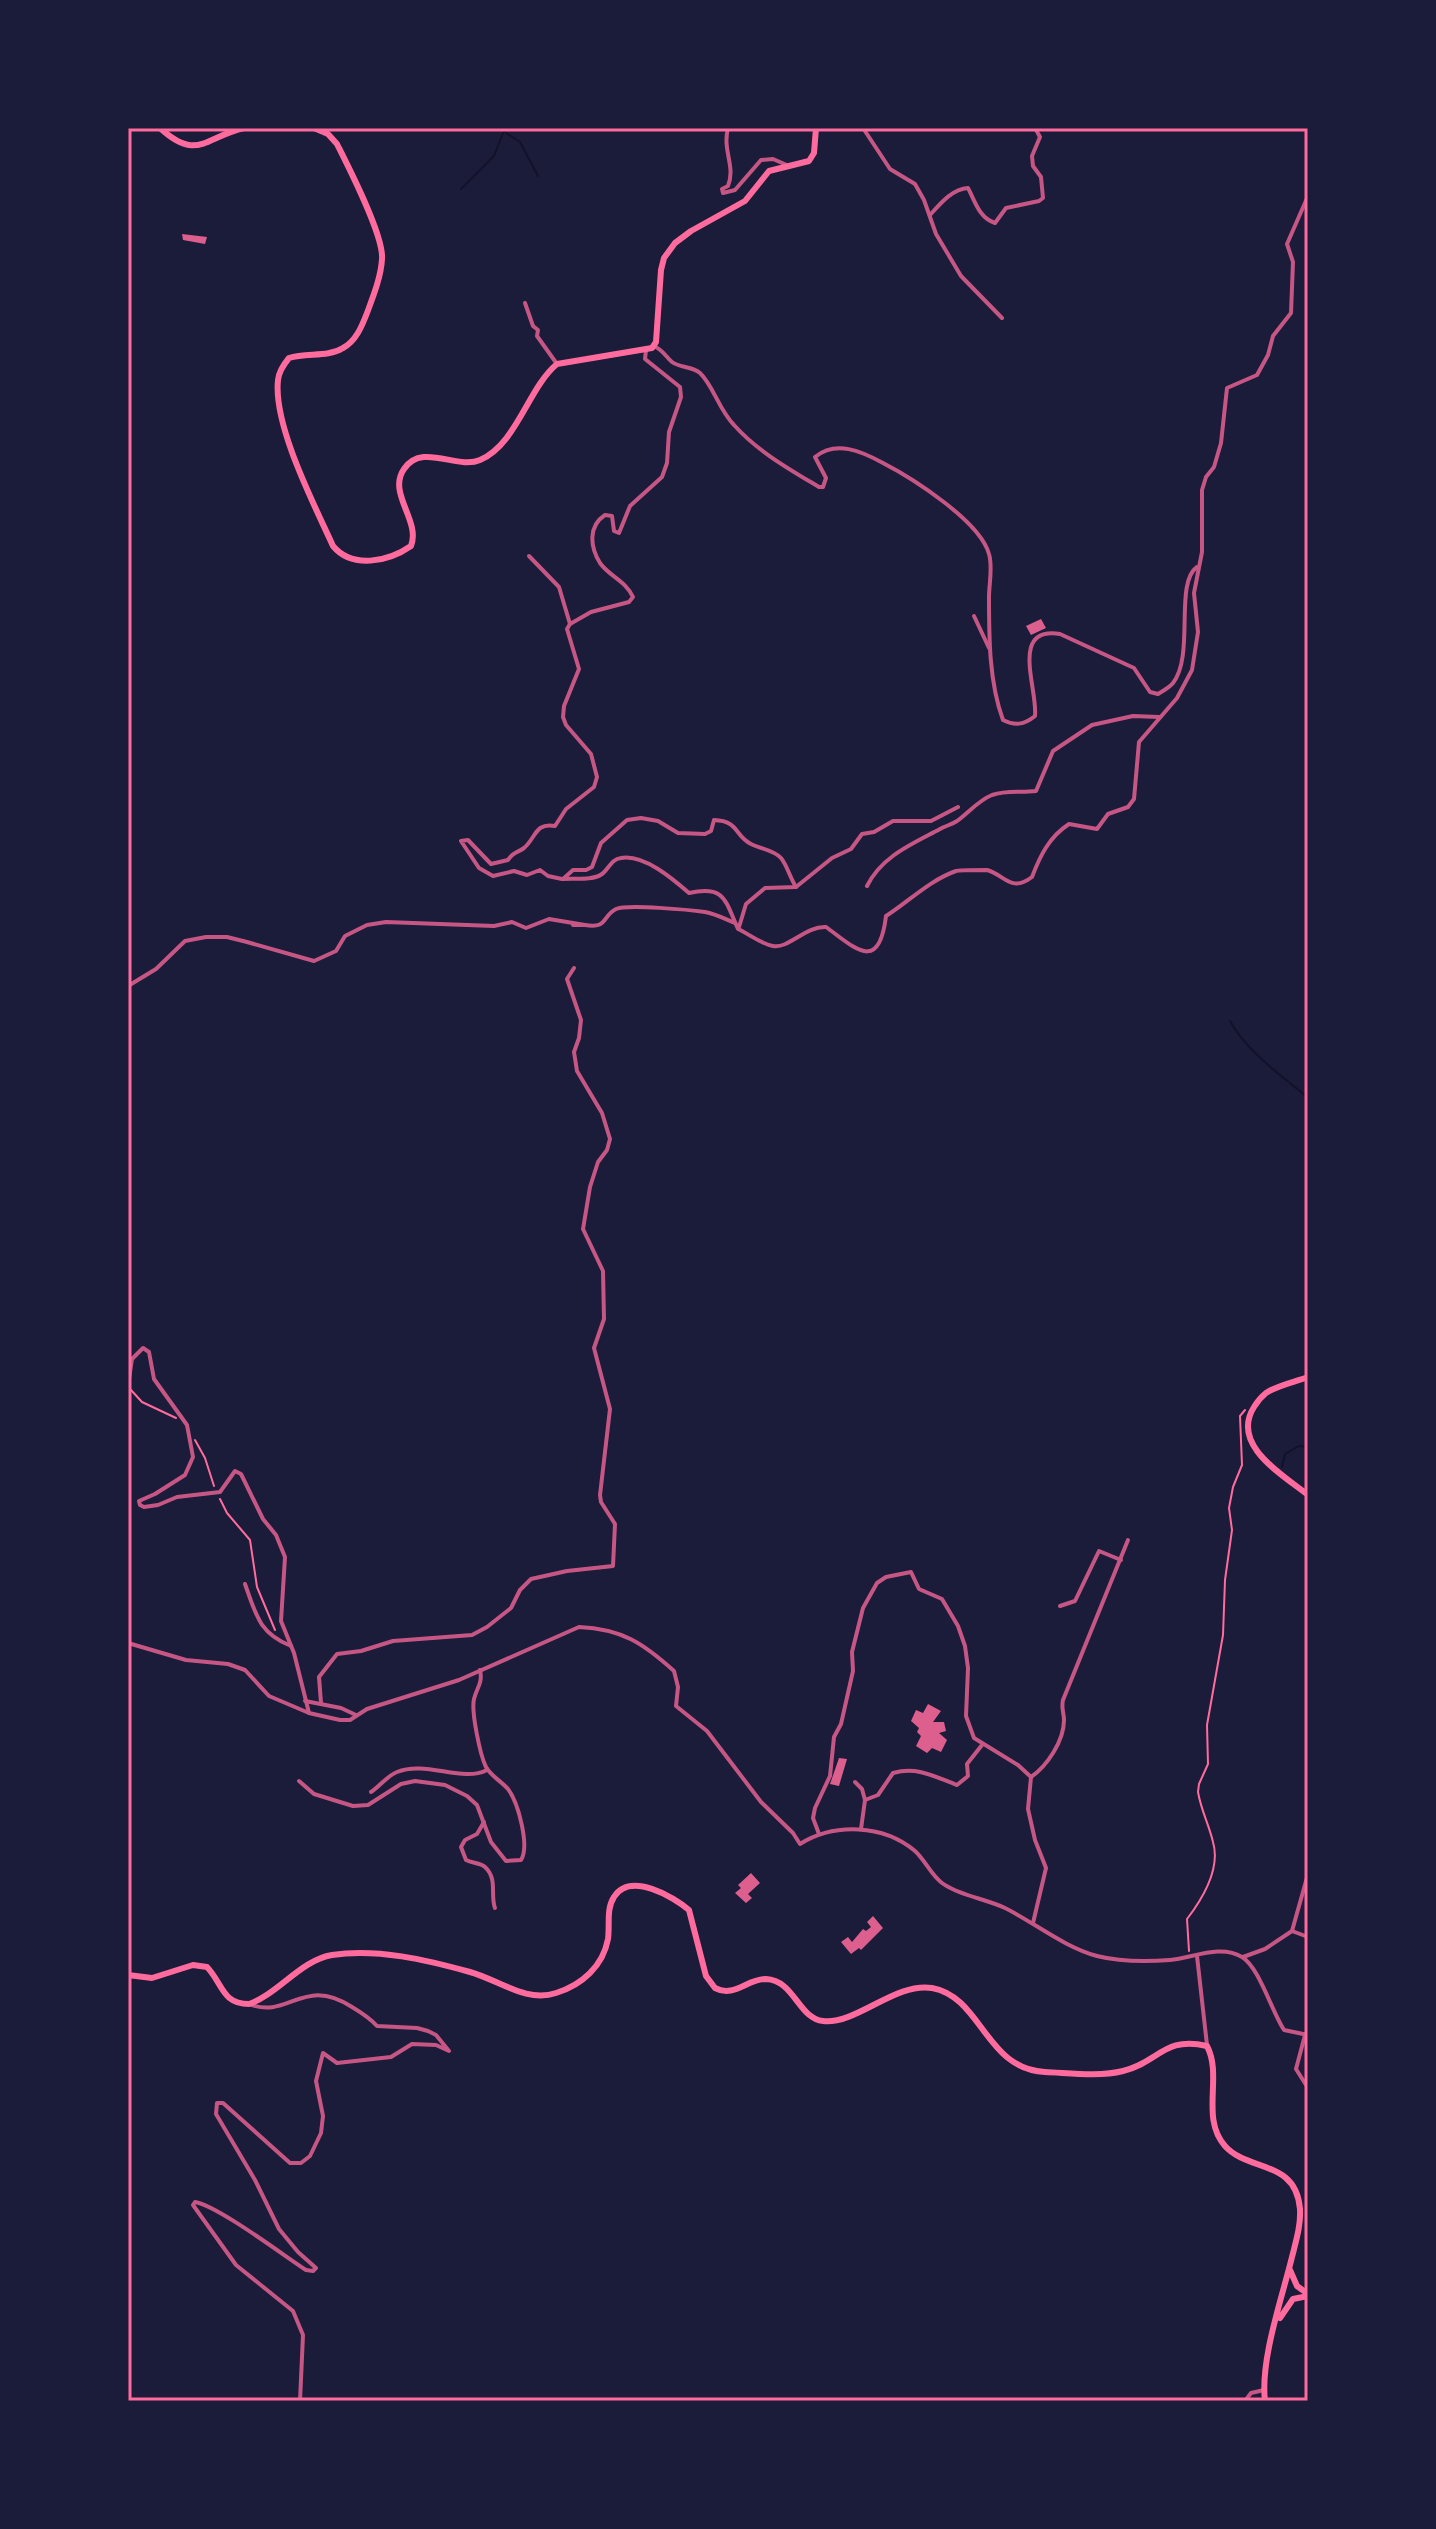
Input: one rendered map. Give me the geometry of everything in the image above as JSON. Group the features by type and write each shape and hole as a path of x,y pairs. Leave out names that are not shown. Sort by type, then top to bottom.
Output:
{"highway":[{"path":"160,128 177,140 195,147 244,128"},
{"path":"314,128 328,134 337,144 375,230 383,259 373,297 350,344 325,355 289,358 278,379 287,438 328,536 338,552 352,560 372,561 392,556 411,546 413,527 400,490 403,470 419,458 472,463 489,455 521,416 548,372 557,364 646,350 654,346 661,270 664,258 675,243 745,201 769,171 804,164 812,157 816,128"},
{"path":"1308,1377 1270,1390 1255,1405 1249,1415 1248,1426 1253,1446 1263,1459 1308,1495"},
{"path":"128,1975 152,1978 193,1965 207,1967 230,2000 236,2004 249,2004 325,1956 362,1953 445,1966 530,1996 544,1997 578,1984 589,1976 608,1939 613,1898 627,1888 638,1887 663,1892 689,1910 706,1976 715,1988 731,1991 771,1980 788,1990 811,2016 821,2021 855,2013 906,1991 930,1988 955,1999 1009,2061 1040,2072 1125,2071 1179,2043 1193,2042 1207,2046 1212,2059 1214,2125 1222,2144 1231,2152 1285,2176 1304,2205 1273,2332 1265,2401"},
{"path":"1290,2267 1293,2280 1308,2295"},
{"path":"1273,2332 1289,2302 1308,2295"}],"street":[{"path":"728,128 726,152 732,170 723,193 735,190 761,160 773,159 791,167"},
{"path":"863,128 890,169 915,184 936,234 961,276 1002,318"},
{"path":"930,215 962,188 968,188 980,213 989,222 995,223 1006,208 1043,198 1041,177 1033,166 1032,156 1040,137 1035,128"},
{"path":"529,556 559,587 570,624 567,634 579,669 564,706 563,717 566,725 591,754 597,777 594,787 566,809 555,826 544,825 537,829 525,846 511,854 508,860 491,864 476,845 468,840 461,841 479,868 493,876 514,871 527,875 540,870 548,876 563,879 596,877 611,862 621,858 634,859 659,868 689,893 706,888 716,892 728,906 738,929 775,946 814,927 826,927 850,947 861,951 876,948 884,932 886,916 931,884 956,871 984,869 1008,883 1030,880 1041,853 1061,829 1069,824 1097,829 1108,814 1128,807 1134,799 1139,742 1184,688 1197,652 1194,593 1202,552 1202,490 1206,477 1214,467 1221,443 1227,388 1257,375 1268,355 1273,336 1291,313 1293,262 1287,244 1308,196"},
{"path":"525,303 533,326 538,330 537,336 557,364"},
{"path":"654,346 663,350 674,364 694,369 702,375 721,410 735,427 761,449 819,487 823,487 826,478 815,457 831,447 854,450 902,474 948,505 984,542 990,556 991,654 999,710 1003,720 1011,724 1020,724 1035,716 1028,655 1038,636 1047,632 1060,634 1134,668 1150,692 1158,694 1173,683 1181,663 1188,577 1197,567"},
{"path":"570,624 591,612 632,599 632,593 626,586 601,565 592,536 594,526 605,515 612,516 614,531 619,533 630,506 662,477 667,463 669,432 681,397 680,387 645,359 646,350"},
{"path":"974,616 991,654"},
{"path":"867,886 888,858 920,838 952,824 990,796 1036,791 1053,751 1092,725 1133,716 1159,717"},
{"path":"738,929 746,904 765,888 796,887 828,861 851,849 864,833 874,832 893,821 931,821 958,807"},
{"path":"563,879 573,870 592,867 601,843 627,820 651,820 678,833 705,834 711,831 714,820 719,820 732,824 749,843 783,858 796,887"},
{"path":"128,986 156,969 185,941 206,937 227,937 314,961 336,951 345,936 367,925 386,922 494,926 512,922 526,928 549,919 595,927 603,924 613,910 626,908 687,909 710,913 735,923"},
{"path":"573,925 585,925"},
{"path":"321,1703 319,1677 337,1654 361,1651 393,1641 472,1635 511,1608 520,1590 531,1579 613,1566 615,1524 600,1495 610,1409 594,1348 604,1319 603,1271 583,1229 590,1187 610,1139 602,1113 577,1071 574,1052 581,1020 567,979 574,968"},
{"path":"128,1386 132,1359 143,1348 149,1352 154,1379 187,1425 193,1457 185,1475 139,1501 140,1505 158,1505 177,1497 218,1493 235,1471 241,1474 263,1519 276,1535 285,1557 281,1621 309,1713"},
{"path":"1033,1923 1046,1868 1028,1809 1031,1777 1056,1747 1063,1725 1063,1700 1128,1540"},
{"path":"1060,1606 1075,1601 1099,1551 1121,1560"},
{"path":"819,1834 813,1818 830,1776 834,1737 841,1724 853,1671 852,1652 863,1608 877,1583 886,1577 911,1572 919,1589 942,1599 965,1646 968,1668 967,1723 974,1738 1018,1765 1031,1777"},
{"path":"245,1584 266,1632 275,1641 291,1646"},
{"path":"128,1643 186,1660 228,1664 245,1670 269,1696 309,1713 350,1720 367,1709 459,1680 579,1627 600,1628 632,1638 674,1671 678,1687 676,1706 707,1731 761,1802 800,1844 819,1834 861,1829 884,1835 914,1851 941,1882 976,1895 1076,1948 1111,1959 1146,1961 1226,1951 1243,1957 1255,1973 1284,2030 1306,2035 1296,2069 1308,2088"},
{"path":"299,1781 314,1794 353,1806 368,1805 401,1784 415,1781 445,1785 472,1799 477,1805 491,1842 506,1861 521,1860 525,1841 514,1798 487,1770 473,1704 481,1684 480,1670"},
{"path":"305,1701 356,1715"},
{"path":"865,1800 878,1795 893,1773 900,1771 930,1772 957,1785 968,1776 967,1764 982,1745"},
{"path":"371,1792 395,1773 413,1769 476,1774 487,1770"},
{"path":"855,1782 862,1789 865,1800 861,1829"},
{"path":"484,1822 477,1834 465,1840 461,1847 466,1860 484,1865 489,1872 495,1890 495,1908"},
{"path":"1243,1957 1265,1949 1292,1931 1308,1874"},
{"path":"1292,1931 1308,1937"},
{"path":"1197,1956 1207,2046"},
{"path":"249,2004 261,2009 324,1993 340,1999 377,2026 428,2031 436,2035 449,2051 436,2045 412,2044 391,2057 337,2063 323,2053 316,2081 323,2116 321,2133 310,2156 301,2163 290,2163 223,2103 217,2103 216,2114 255,2180 279,2229 316,2268 306,2270 200,2202 193,2205 236,2265 293,2311 303,2335 300,2401"},
{"path":"1245,2401 1251,2393 1264,2390"}],"path":[{"path":"128,1386 142,1402 187,1425"},
{"path":"1190,1957 1187,1919 1202,1899 1216,1863 1214,1845 1199,1801 1199,1784 1208,1764 1207,1725 1223,1635 1225,1580 1232,1530 1229,1508 1242,1465 1240,1416 1255,1405"},
{"path":"194,1437 227,1513 250,1540 257,1587 283,1643"}],"building":[{"path":"182,234 207,237 205,244 183,240"},
{"path":"1041,619 1046,628 1031,635 1026,626"},
{"path":"928,1704 941,1711 933,1722 944,1722 946,1731 939,1733 947,1740 941,1752 932,1748 927,1753 916,1746 921,1736 917,1732 919,1728 911,1721 916,1710 923,1713"},
{"path":"839,1758 847,1759 839,1786 830,1784"},
{"path":"751,1873 760,1883 748,1894 752,1898 746,1903 735,1893 741,1888 738,1885"},
{"path":"873,1916 883,1928 861,1950 859,1948 851,1954 841,1942 848,1937 852,1942 863,1929 866,1931 871,1927 867,1922"}],"waterway":[{"path":"461,189 494,156 505,128"},
{"path":"506,133 520,142 538,176"},
{"path":"1230,1021 1255,1053 1308,1098"},
{"path":"1282,1467 1285,1454 1299,1446 1308,1447"}]}
